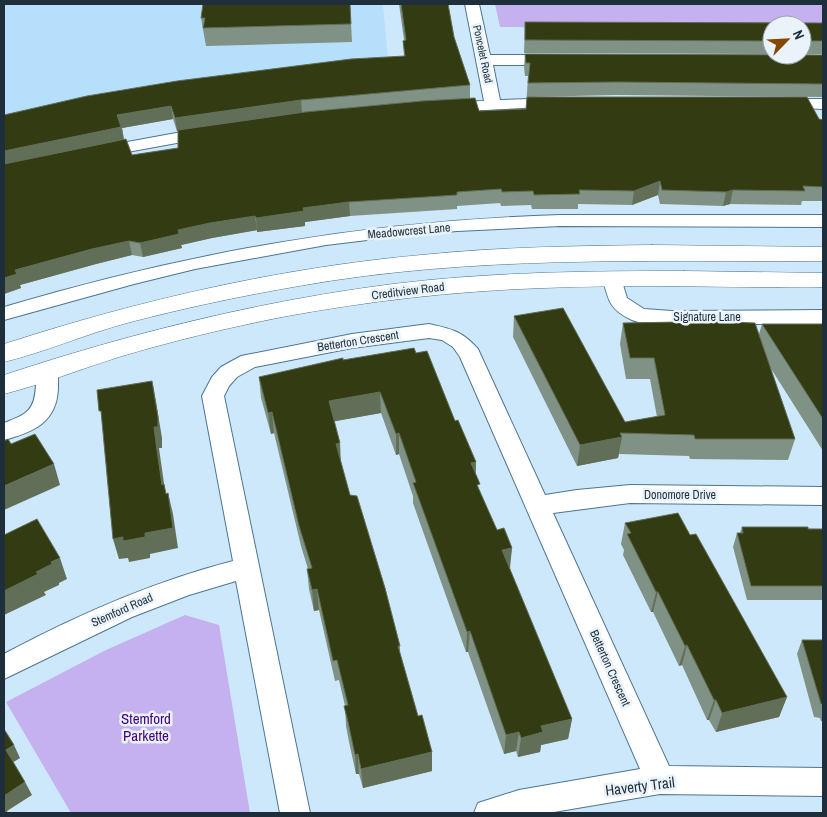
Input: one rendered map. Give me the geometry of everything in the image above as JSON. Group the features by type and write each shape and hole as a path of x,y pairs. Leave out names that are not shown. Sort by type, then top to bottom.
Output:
{"main road":[{"path":"4,353 99,323 228,292 311,276 386,266 472,257 552,254 823,254"},
{"name":"Creditview Road","path":"4,385 47,370 191,330 325,302 450,286 523,281 613,279 823,280"}],"street":[{"name":"Poncelet Road","path":"472,4 493,104"},
{"path":"484,60 568,60"},
{"path":"427,108 576,102"},
{"path":"762,103 817,104 820,122"},
{"path":"87,154 227,129"},
{"name":"Meadowcrest Lane","path":"4,314 136,277 230,256 351,236 428,228 522,222 662,219 823,221"},
{"name":"Signature Lane","path":"613,279 618,301 639,315 672,318 823,317"},
{"name":"Betterton Crescent","path":"295,813 213,396 220,382 237,366 249,362 352,341 429,331 448,335 460,342 470,354 660,780"},
{"path":"4,432 32,420 42,413 48,397 47,370"},
{"name":"Donomore Drive","path":"538,506 578,499 630,494 823,496"},
{"name":"Stemford Road","path":"4,667 164,591 203,578 247,568"},
{"name":"Haverty Trail","path":"489,813 519,804 660,780 823,782"}],"shaded area":[{"path":"4,4 383,4 388,60 4,117"}],"green space":[{"path":"495,4 823,4 823,29 812,27 812,15 762,15 762,28 500,27"},
{"name":"Stemford Parkette","path":"185,615 219,625 250,813 71,813 6,702 106,650"}],"building":[{"path":"203,4 350,4 351,24 203,28 205,18 201,18"},
{"path":"401,4 448,4 454,37 470,85 301,100 175,118 171,106 117,115 121,127 4,151 4,115 87,96 177,81 351,59 405,56 403,41 406,40"},
{"path":"525,22 762,23 762,41 525,40"},
{"path":"812,23 823,23 823,41 812,41"},
{"path":"525,54 762,55 762,65 812,65 812,55 823,55 823,84 528,83 530,63 526,63"},
{"path":"527,97 807,97 819,119 823,120 823,187 803,186 805,191 733,190 726,192 662,190 660,181 634,191 579,190 580,194 534,195 533,191 502,192 501,189 457,192 457,195 349,202 303,208 304,211 210,223 178,230 179,234 140,243 129,241 92,249 15,270 17,274 4,278 4,164 126,139 132,155 178,148 178,130 305,112 475,98 479,111 526,109"},
{"path":"563,308 625,422 665,415 654,358 630,358 623,323 679,322 679,320 755,323 795,439 695,439 694,435 620,433 622,437 580,445 514,316"},
{"path":"762,324 823,324 823,419"},
{"path":"414,348 416,353 427,351 455,421 458,420 476,462 471,463 480,484 477,485 497,530 504,528 512,548 502,550 572,719 541,726 543,732 521,738 519,732 506,735 470,631 467,632 413,483 416,482 399,433 396,434 380,392 329,401 340,443 336,444 350,495 357,496 385,588 400,646 398,646 418,716 422,715 432,752 361,769 358,754 355,755 344,706 348,705 337,660 333,661 317,589 312,590 307,569 312,568 299,526 272,412 268,413 259,377 343,358 343,360"},
{"path":"152,381 158,417 158,427 154,427 162,485 164,484 166,494 168,493 173,528 145,533 145,537 123,541 123,537 113,539 101,411 99,411 97,390"},
{"path":"35,434 54,464 4,486 4,441 8,439 11,444"},
{"path":"678,513 690,535 696,534 787,697 722,713 716,700 714,700 687,645 685,646 627,534 631,533 625,523"},
{"path":"37,519 60,558 36,572 38,574 4,591 4,535"},
{"path":"742,527 808,527 808,529 823,529 823,586 751,586 737,533 743,533"},
{"path":"802,640 823,640 823,704 821,704"},
{"path":"4,729 14,745 6,750 25,782 4,796"}]}
